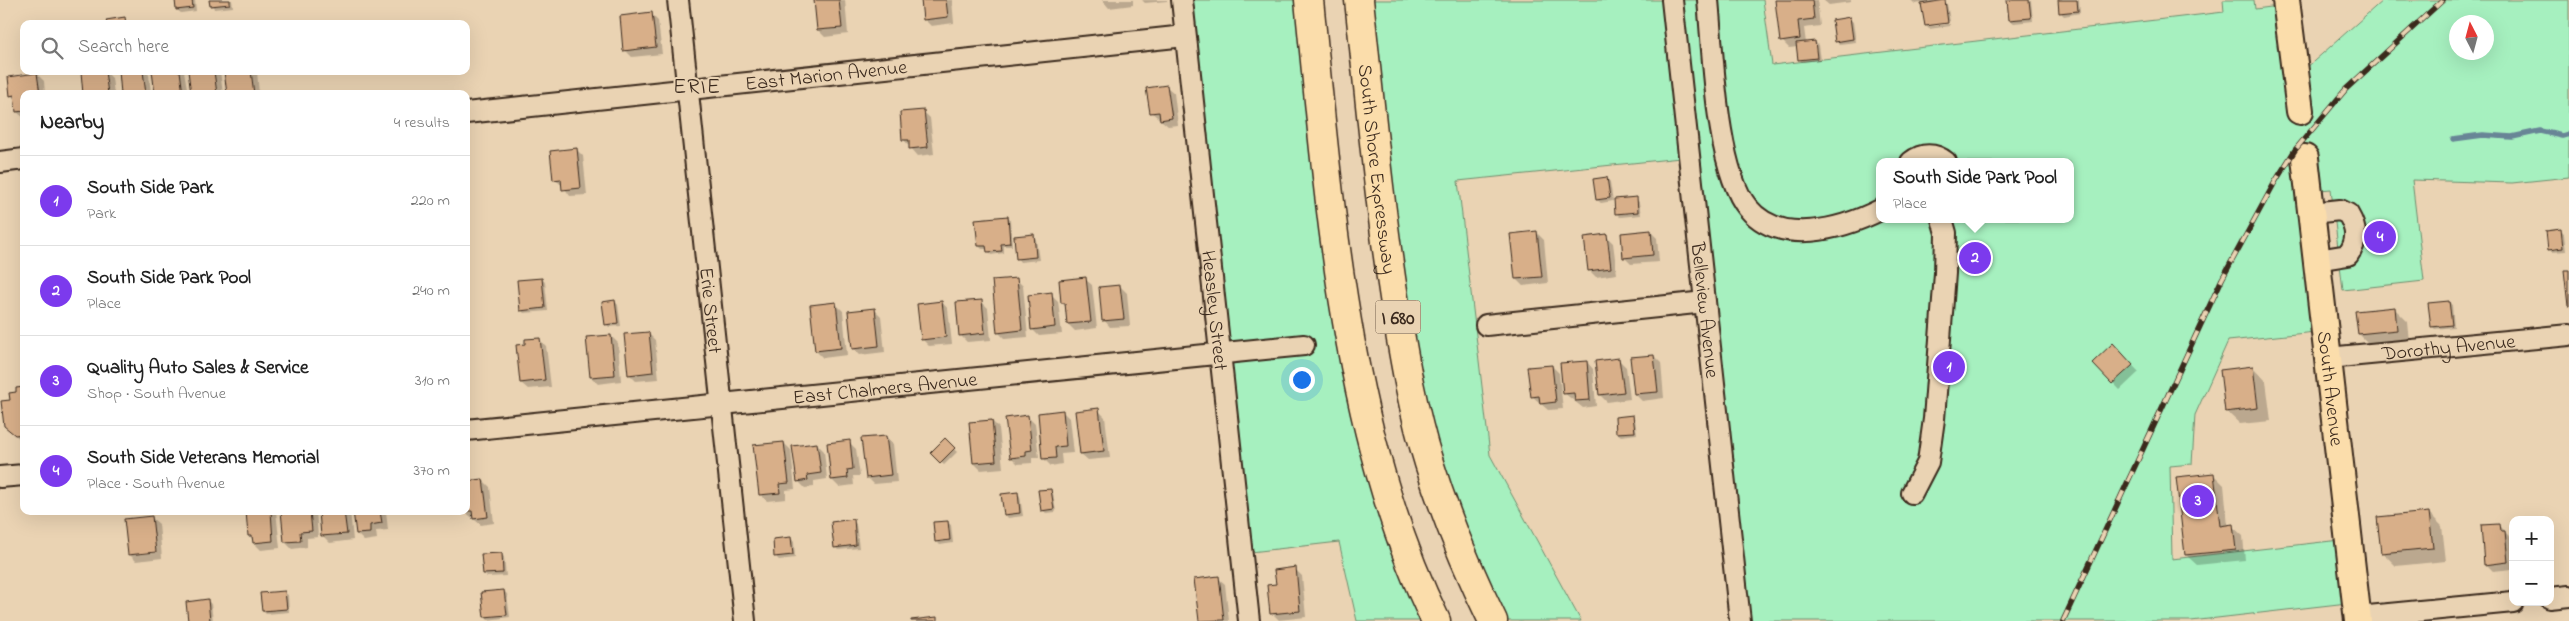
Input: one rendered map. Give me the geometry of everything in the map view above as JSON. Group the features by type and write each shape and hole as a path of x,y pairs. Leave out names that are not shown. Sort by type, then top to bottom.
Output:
{"highway":[{"name":"I 680","path":"1309,0 1322,134 1341,277 1357,370 1392,510 1413,569 1436,621"},
{"name":"South Shore Expressway","path":"1358,0 1387,254 1404,357 1429,463 1459,547 1493,621"}],"main road":[{"path":"2286,0 2300,111"},
{"name":"South Avenue","path":"2305,158 2358,619"}],"street":[{"name":"Erie Street","path":"678,0 745,621"},
{"name":"Heasley Street","path":"1182,0 1249,621"},
{"name":"Belleview Avenue","path":"1672,0 1740,621"},
{"path":"1708,0 1726,156 1734,182 1749,209 1760,219 1777,227 1798,231 1830,228 1876,211"},
{"name":"East Marion Avenue","path":"470,113 1185,36"},
{"path":"1918,158 1924,155 1933,155 1939,158"},
{"path":"0,162 20,160"},
{"path":"2312,213 2340,210 2348,214 2356,232 2355,244 2348,255 2317,260"},
{"path":"1912,493 1928,462 1934,419 1946,273 1946,233 1943,223"},
{"path":"1486,325 1705,302"},
{"name":"Dorothy Avenue","path":"2328,358 2569,335"},
{"name":"East Chalmers Avenue","path":"470,430 1304,344"},
{"path":"0,477 20,475"},
{"path":"2554,598 2569,596"},
{"path":"2358,619 2509,602"}],"green space":[{"path":"1182,0 1309,0 1357,371 1436,621 1357,621 1339,542 1242,553"},
{"path":"1359,0 1763,0 1772,65 2224,12 2223,0 2254,0 2255,9 2287,5 2296,77 2383,0 2569,0 2569,177 2512,183 2412,180 2424,281 2343,290 2331,189 2309,191 2325,331 2228,341 2195,415 2192,464 2170,466 2172,559 2349,539 2356,602 2191,621 1740,621 1690,157 1458,181 1490,455 1581,621 1493,621 1429,463"}],"building":[{"path":"175,0 192,0 193,8 176,10"},
{"path":"209,0 230,0 230,4 210,6"},
{"path":"814,0 839,0 842,28 817,30"},
{"path":"921,0 946,0 948,17 923,20"},
{"path":"1775,0 1812,0 1814,19 1798,21 1800,39 1780,42"},
{"path":"1945,0 1948,23 1925,26 1921,4"},
{"path":"2007,0 2029,0 2031,18 2009,20"},
{"path":"2058,0 2077,0 2078,11 2059,13"},
{"path":"652,12 656,47 623,51 620,16"},
{"path":"125,17 125,20 106,20"},
{"path":"1850,17 1853,39 1835,42 1832,20"},
{"path":"1815,41 1817,58 1798,60 1796,43"},
{"path":"37,75 39,90 20,90 20,112 16,112 14,95 10,96 8,77"},
{"path":"81,75 106,75 107,90 83,90"},
{"path":"119,75 144,75 145,90 121,90"},
{"path":"153,75 181,75 182,90 154,90"},
{"path":"189,75 215,75 216,90 190,90"},
{"path":"225,75 252,75 253,90 226,90"},
{"path":"1167,85 1172,118 1160,120 1159,112 1150,113 1146,88"},
{"path":"924,110 928,147 909,149 909,140 902,140 900,112"},
{"path":"577,148 581,188 562,190 561,179 553,180 550,151"},
{"path":"1607,177 1610,198 1596,200 1593,179"},
{"path":"1637,197 1638,212 1615,214 1614,199"},
{"path":"1008,216 1010,243 1001,244 1002,251 987,252 986,246 978,246 975,219"},
{"path":"2561,229 2563,248 2548,250 2546,231"},
{"path":"1651,230 1653,255 1623,258 1621,233"},
{"path":"1537,231 1542,277 1515,279 1510,234"},
{"path":"1034,234 1036,257 1016,259 1014,236"},
{"path":"1607,234 1611,268 1588,271 1584,237"},
{"path":"2564,270 2569,270 2569,306 2568,306"},
{"path":"1086,277 1091,322 1067,324 1065,303 1061,303 1059,280"},
{"path":"542,278 545,308 520,311 517,280"},
{"path":"1017,278 1022,330 997,333 992,280"},
{"path":"1120,285 1124,319 1102,321 1099,287"},
{"path":"1052,292 1055,327 1031,330 1028,295"},
{"path":"615,300 618,323 605,325 602,302"},
{"path":"982,300 985,333 959,336 956,302"},
{"path":"942,301 946,337 921,340 917,304"},
{"path":"2449,301 2452,325 2431,327 2428,303"},
{"path":"836,302 841,348 815,351 810,305"},
{"path":"2395,307 2397,330 2358,334 2355,311"},
{"path":"875,308 879,346 852,349 848,311"},
{"path":"649,332 653,372 628,375 624,334"},
{"path":"611,335 615,375 590,377 586,337"},
{"path":"540,338 545,380 520,383 516,345 525,344 525,339"},
{"path":"2113,343 2133,365 2112,384 2092,363"},
{"path":"1654,355 1658,392 1634,394 1630,357"},
{"path":"1619,358 1624,392 1599,395 1595,361"},
{"path":"1587,361 1590,400 1575,401 1574,393 1563,394 1560,363"},
{"path":"1552,365 1556,402 1540,404 1539,396 1531,397 1527,367"},
{"path":"2253,366 2258,408 2225,412 2220,370"},
{"path":"16,388 20,388 20,434 15,435 4,426 1,401 10,400 9,393 16,392"},
{"path":"1099,408 1104,451 1080,454 1075,411"},
{"path":"1063,410 1066,446 1055,447 1056,458 1042,459 1038,413"},
{"path":"1028,415 1032,450 1026,451 1026,456 1010,458 1005,418"},
{"path":"1633,415 1635,432 1616,433 1615,417"},
{"path":"992,420 996,461 973,463 969,422"},
{"path":"886,436 891,475 866,478 861,438"},
{"path":"945,438 955,448 940,463 930,453"},
{"path":"850,440 853,469 847,470 848,478 831,480 827,443"},
{"path":"784,442 789,483 779,484 780,493 759,495 753,445"},
{"path":"817,443 821,473 807,475 808,480 797,482 792,446"},
{"path":"2214,473 2220,526 2233,524 2236,550 2185,555 2176,477"},
{"path":"483,479 488,517 473,519 472,511 470,511 470,481"},
{"path":"1051,489 1054,509 1041,511 1038,490"},
{"path":"1018,492 1020,513 1004,515 1001,494"},
{"path":"2429,512 2433,548 2381,553 2377,517"},
{"path":"246,515 271,515 273,541 253,543 252,536 248,536"},
{"path":"281,515 310,515 312,531 300,532 301,541 284,542"},
{"path":"319,515 345,515 347,534 321,536"},
{"path":"354,515 381,515 382,523 370,525 370,533 356,534"},
{"path":"152,516 156,552 128,555 124,519"},
{"path":"854,519 856,545 834,548 831,522"},
{"path":"948,521 950,540 935,542 933,522"},
{"path":"2499,524 2500,531 2505,531 2508,562 2484,565 2481,525"},
{"path":"791,537 793,555 774,557 773,539"},
{"path":"502,553 503,573 483,574 481,554"},
{"path":"1296,567 1300,611 1270,614 1267,585 1276,584 1274,570"},
{"path":"1219,576 1224,620 1199,621 1194,579"},
{"path":"504,590 507,615 484,617 481,592"},
{"path":"285,591 287,609 262,611 260,593"},
{"path":"208,599 210,621 188,621 186,602"},
{"path":"937,617 937,621 911,621 911,620"}],"waterway":[{"path":"2453,139 2483,135 2512,137 2540,131 2562,136 2569,134"}],"railway":[{"path":"2063,621 2222,279 2275,182 2295,150 2346,89 2443,0"}],"place":[{"name":"South Side Veterans Memorial","path":"2380,237"},
{"name":"South Side Park Pool","path":"1975,258"},
{"name":"South Side Park","path":"1949,367"},
{"name":"Quality Auto Sales & Service","path":"2198,501"}],"district":[{"name":"ERIE","path":"697,85"}]}
